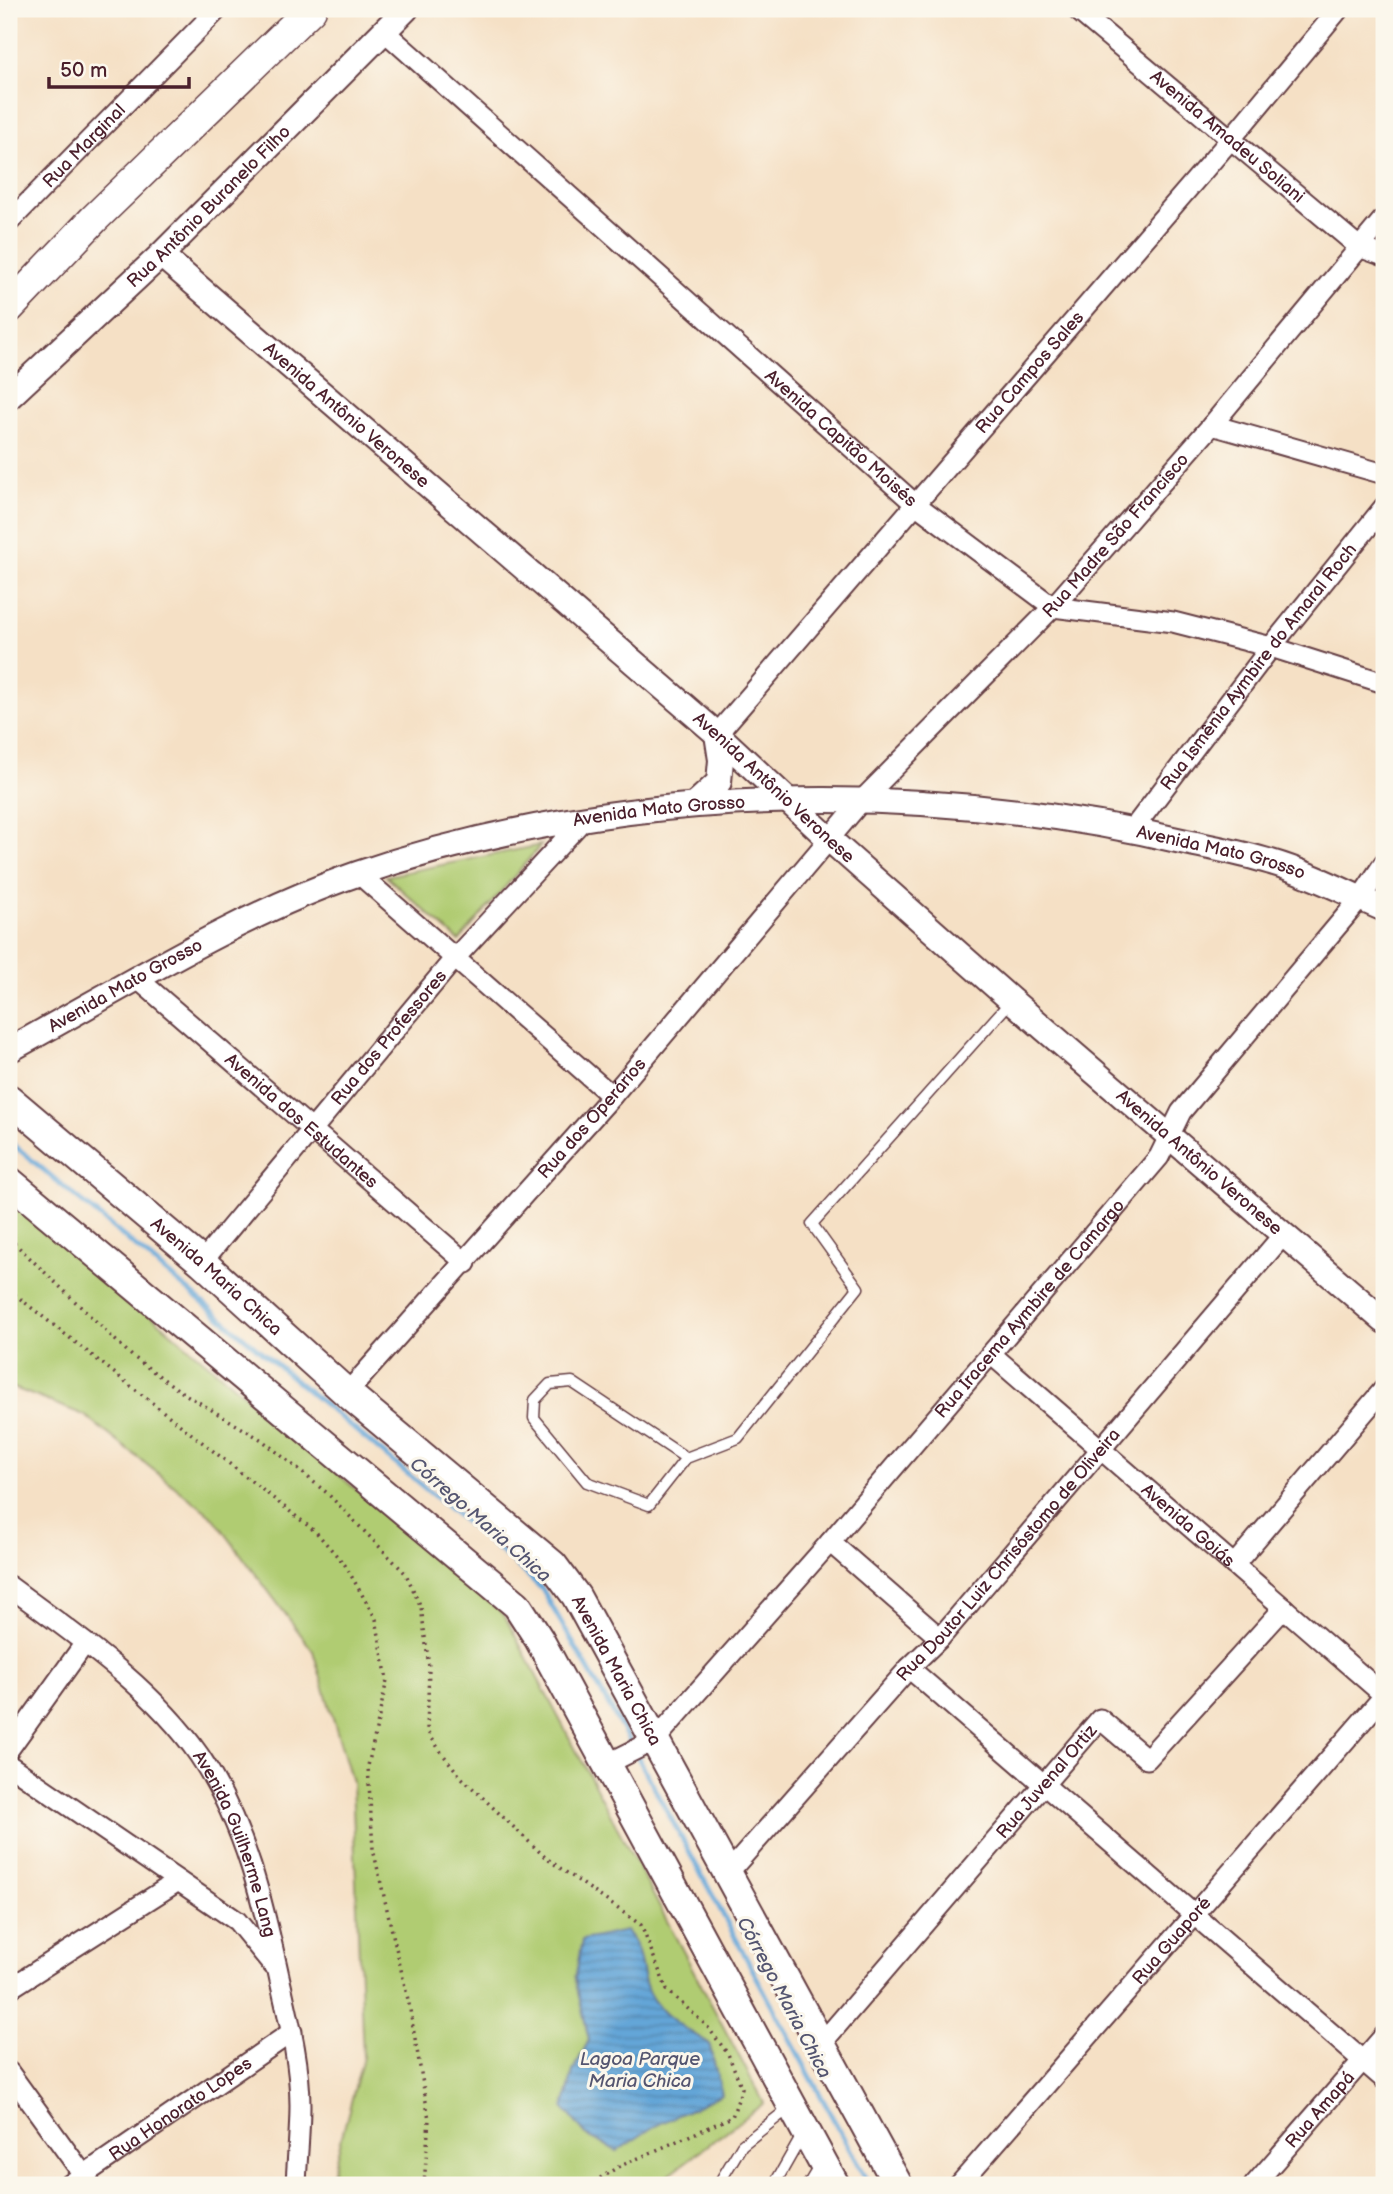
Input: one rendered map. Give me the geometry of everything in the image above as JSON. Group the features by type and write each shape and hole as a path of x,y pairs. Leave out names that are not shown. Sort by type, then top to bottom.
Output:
{"main road":[{"path":"9,308 94,219 311,9"},
{"name":"Avenida Maria Chica","path":"9,1099 202,1262 347,1394 553,1565 576,1596 653,1742 728,1873 898,2185"},
{"path":"9,1181 517,1605 610,1763 806,2131 825,2179"}],"street":[{"name":"Rua Marginal","path":"9,222 218,9"},
{"name":"Rua Antônio Buranelo Filho","path":"9,397 162,255 405,9"},
{"name":"Avenida Amadeu Soliani","path":"1076,9 1359,247 1384,256"},
{"name":"Rua Campos Sales","path":"717,734 1230,140 1339,9"},
{"name":"Avenida Capitão Moisés","path":"384,31 914,503 1053,607 1173,622 1271,647 1384,683"},
{"name":"Rua Madre São Francisco","path":"829,839 863,799 1053,607 1212,425 1384,218"},
{"name":"Avenida Antônio Veronese","path":"162,255 717,734 794,803 829,839 1011,1000 1284,1234 1382,1314"},
{"path":"1212,425 1384,474"},
{"name":"Rua Ismênia Aymbire do Amaral Roch","path":"1133,829 1271,647 1384,507"},
{"path":"695,804 719,782 721,760 717,734"},
{"name":"Avenida Mato Grosso","path":"9,1050 274,906 359,874 479,840 583,820 695,804 863,799 1015,810 1133,829 1272,862 1384,909"},
{"name":"Rua dos Professores","path":"202,1262 454,959 583,820"},
{"name":"Rua dos Operários","path":"347,1394 612,1096 829,839"},
{"name":"Rua Iracema Aymbire de Camargo","path":"653,1742 830,1542 1159,1157 1181,1112 1360,899 1384,863"},
{"path":"359,874 612,1096"},
{"name":"Avenida dos Estudantes","path":"139,979 466,1263"},
{"name":"Rua Doutor Luiz Chrisóstomo de Oliveira","path":"728,1873 909,1668 940,1638 1284,1234"},
{"name":"Avenida Goiás","path":"991,1354 1384,1695"},
{"path":"1234,1565 1384,1389"},
{"path":"830,1542 940,1638"},
{"name":"Avenida Guilherme Lang","path":"9,1586 85,1643 149,1698 198,1755 233,1816 257,1887 292,2032 300,2104 296,2185"},
{"name":"Rua Juvenal Ortiz","path":"821,2044 1100,1719 1147,1759 1284,1608"},
{"path":"9,1749 85,1643"},
{"path":"909,1668 1043,1787 1384,2079"},
{"name":"Rua Guaporé","path":"959,2185 1384,1695"},
{"path":"610,1763 653,1742"},
{"path":"9,1765 237,1921 278,1971"},
{"path":"9,1990 178,1881"},
{"name":"Rua Honorato Lopes","path":"81,2182 292,2032"},
{"name":"Rua Amapá","path":"1254,2185 1384,2036"},
{"path":"9,2072 81,2182"}],"lane":[{"path":"685,1458 572,1382 550,1384 535,1400 534,1418 587,1482 649,1505 685,1458 737,1438 859,1288 812,1224 1011,1000"},
{"path":"718,2185 742,2145 792,2106"},
{"path":"774,2185 806,2131"}],"path":[{"path":"9,1238 132,1356 180,1391 262,1440 327,1493 406,1574 421,1607 429,1667 428,1731 441,1752 461,1777 546,1858 641,1925 667,1990 707,2026 729,2054 742,2088 732,2117 618,2168 589,2185"},
{"path":"9,1290 316,1532 345,1565 376,1619 387,1680 368,1766 373,1849 409,2004 429,2119 424,2185"}],"green space":[{"path":"541,845 459,941 386,876"},
{"path":"9,1201 134,1301 504,1615 764,2103 655,2185 329,2185 363,2057 352,1782 313,1651 213,1517 84,1415 9,1386"}],"water":[{"name":"Lagoa Parque Maria Chica","path":"626,1931 639,1954 646,1985 654,2001 676,2022 709,2043 722,2094 653,2127 617,2151 586,2135 564,2108 573,2071 589,2040 575,1979 582,1940"}],"waterway":[{"name":"Córrego Maria Chica","path":"9,1141 511,1560 542,1589 627,1737 869,2185"}]}
